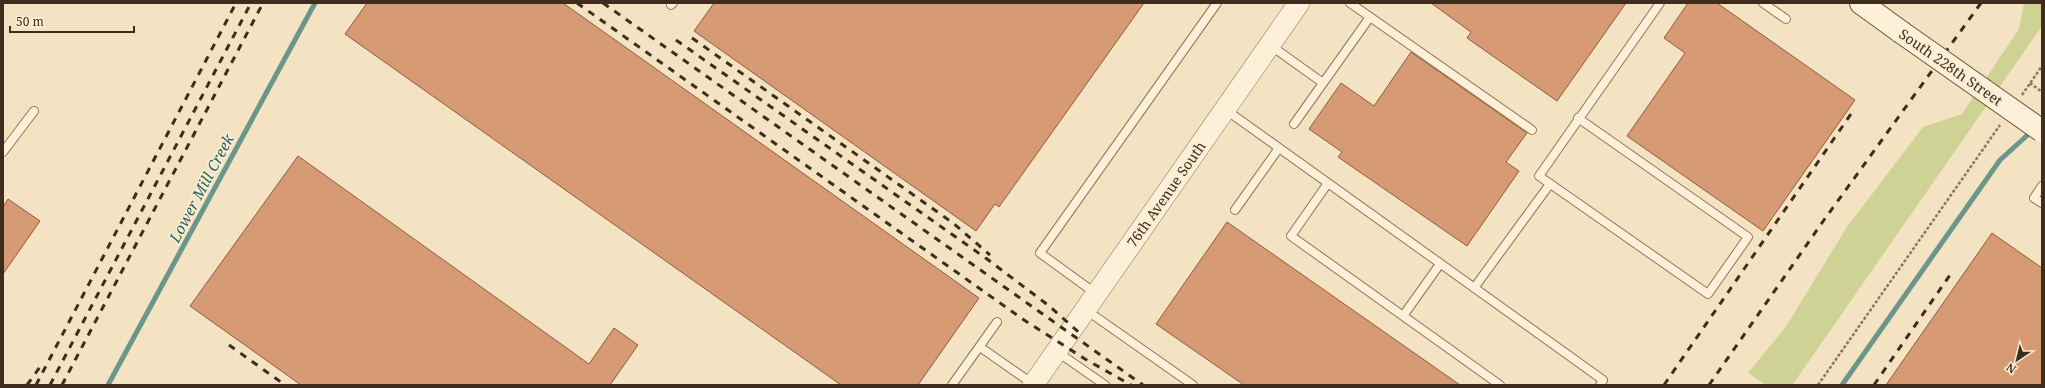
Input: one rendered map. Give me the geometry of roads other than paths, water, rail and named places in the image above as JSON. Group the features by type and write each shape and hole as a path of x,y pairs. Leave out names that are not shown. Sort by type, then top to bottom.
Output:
{"main road":[{"name":"South 228th Street","path":"1861,3 2042,131"}],"street":[{"name":"76th Avenue South","path":"1033,385 1299,3"}],"lane":[{"path":"1193,385 1091,302 1040,253 1217,3"},
{"path":"1350,3 1532,130"},
{"path":"1578,118 1748,237 1708,294 1538,176 1578,118 1660,3"},
{"path":"1763,3 1786,19"},
{"path":"1294,124 1370,17"},
{"path":"1270,45 1324,83"},
{"path":"1225,110 1603,380 1600,385"},
{"path":"3,152 34,111"},
{"path":"1235,210 1279,148"},
{"path":"1328,184 1291,236 1500,385"},
{"path":"1474,288 1550,184"},
{"path":"2042,186 2034,198 2042,203"},
{"path":"1403,316 1440,264"},
{"path":"952,385 997,322"},
{"path":"980,346 1033,385"},
{"path":"1056,351 1105,385"}],"waterway":[{"name":"Lower Mill Creek","path":"108,385 315,3"},
{"path":"1842,385 2000,160 2032,131"}],"railway":[{"path":"36,385 236,3"},
{"path":"50,385 251,3"},
{"path":"62,385 263,3"},
{"path":"577,3 1024,320 1085,359 1131,385"},
{"path":"603,3 1143,385"},
{"path":"1709,385 1824,220 1981,3"},
{"path":"692,38 953,223 990,255"},
{"path":"676,40 987,259 1048,305 1083,336"},
{"path":"1664,385 1851,114"},
{"path":"1874,385 1952,272"},
{"path":"229,345 285,385"},
{"path":"27,385 40,367"}]}
